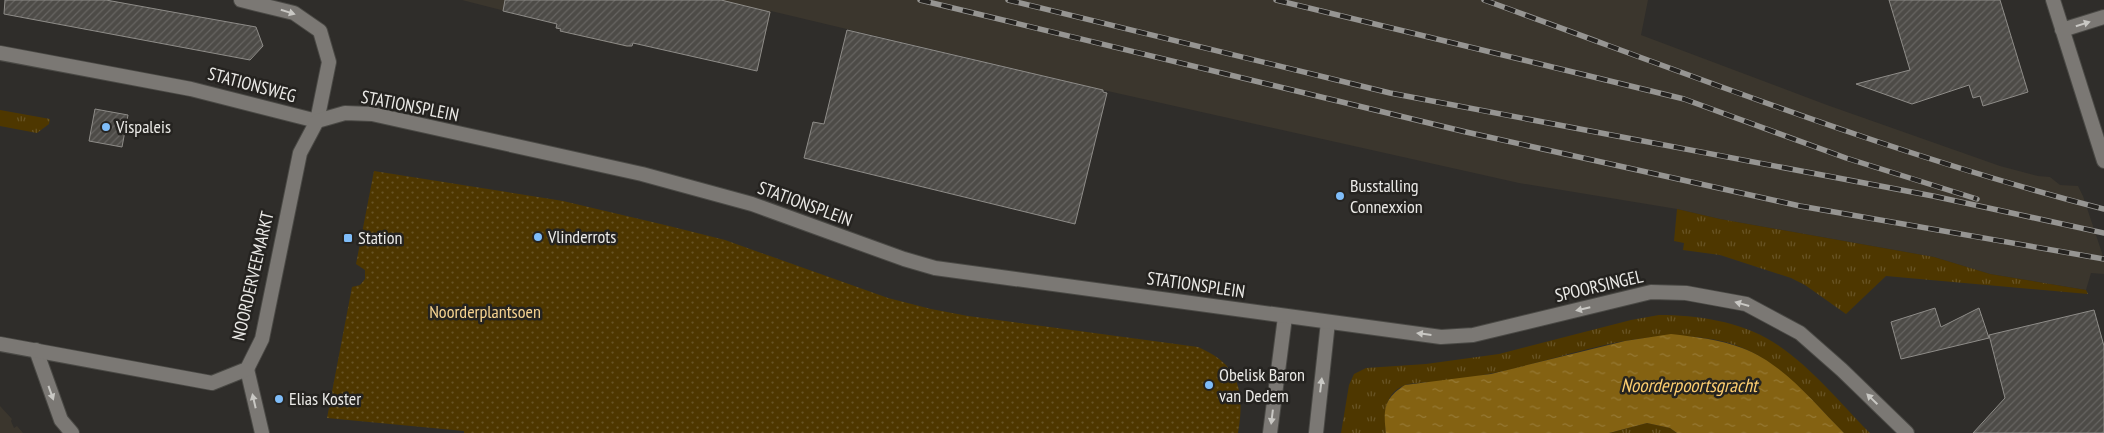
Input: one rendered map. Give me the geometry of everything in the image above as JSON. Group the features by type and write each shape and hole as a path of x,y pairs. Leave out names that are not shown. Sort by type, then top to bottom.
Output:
{"street":[{"name":"STATIONSWEG","path":"0,53 191,89 317,121 329,62 320,31 294,13 241,0"},
{"path":"2054,0 2104,160"},
{"path":"2062,30 2104,17"},
{"name":"STATIONSPLEIN","path":"317,121 345,113 372,114 642,174 752,204 934,268 1285,317"},
{"name":"NOORDERVEEMARKT","path":"247,369 262,339 300,153 317,121"},
{"name":"SPOORSINGEL","path":"1285,317 1441,337 1473,335 1651,292 1686,293 1746,304 1800,333 1842,370 1907,433"},
{"path":"1270,433 1285,317"},
{"path":"1316,433 1328,322"},
{"path":"0,344 212,384 247,369 262,433"},
{"path":"36,350 61,420 72,433"}],"shaded area":[{"path":"462,0 1648,0 1641,35 1827,105 2000,166 2038,176 2050,177 2060,185 2078,186 2104,259 2104,274 2091,273 2086,290 1990,274 1934,257 1720,219 1677,209 1519,183 1103,90 771,11 757,71 633,41 632,46 627,47 560,31 561,29 556,28 557,24"},
{"path":"0,406 12,419 14,428 17,426 23,433 0,433"}],"green space":[{"path":"0,110 50,119 49,124 37,133 0,126"},
{"name":"Noorderplantsoen","path":"374,171 563,201 669,226 725,240 888,298 931,309 968,316 1198,347 1223,362 1231,371 1236,381 1241,405 1238,433 464,433 464,431 327,418 352,287 360,285 365,279 365,270 356,264"},
{"path":"1677,209 1720,219 1934,257 1990,274 2086,290 2088,294 1886,276 1846,314 1805,285 1791,278 1720,255 1683,250 1684,243 1674,241"},
{"path":"1659,315 1688,316 1732,324 1773,342 1787,351 1824,384 1870,433 1844,433 1805,393 1778,369 1746,349 1729,343 1698,337 1668,336 1608,344 1475,377 1405,385 1393,393 1389,399 1385,419 1386,433 1341,433 1349,385 1354,374 1366,368 1426,364 1499,354 1631,320"},
{"path":"1647,423 1670,428 1677,433 1609,433"}],"water":[{"name":"Noorderpoortsgracht","path":"1671,334 1725,342 1742,348 1771,363 1797,385 1844,433 1677,433 1670,428 1647,423 1609,433 1386,433 1386,405 1393,395 1405,385 1491,374 1625,341"}],"building":[{"path":"5,0 106,0 256,27 263,46 250,60 4,14"},
{"path":"505,0 721,0 770,12 757,71 633,43 632,46 627,46 560,31 561,29 556,28 557,24 503,11"},
{"path":"1889,0 2000,0 2028,92 1983,106 1980,96 1973,98 1969,85 1912,104 1856,84 1910,70"},
{"path":"847,30 1103,90 1103,92 1107,93 1075,224 804,158 813,122 824,124"},
{"path":"95,109 128,115 122,147 89,141"},
{"path":"1935,308 1941,327 1979,308 1989,338 1901,359 1891,322"},
{"path":"2094,310 2104,346 2104,433 1973,433 2005,398 1989,335"}],"railway":[{"path":"920,0 1466,132 1800,206 2104,259"},
{"path":"1008,0 1390,93 1933,196 2104,233"},
{"path":"1276,0 1684,99 1846,158 1977,199"},
{"path":"1484,0 1869,139 2025,188 2104,209"}],"place":[{"name":"Vispaleis","path":"106,127"},
{"name":"Busstalling Connexxion","path":"1340,196"},
{"name":"Vlinderrots","path":"538,237"},
{"name":"Station","path":"348,238"},
{"name":"Obelisk Baron van Dedem","path":"1209,385"},
{"name":"Elias Koster","path":"279,399"}]}
